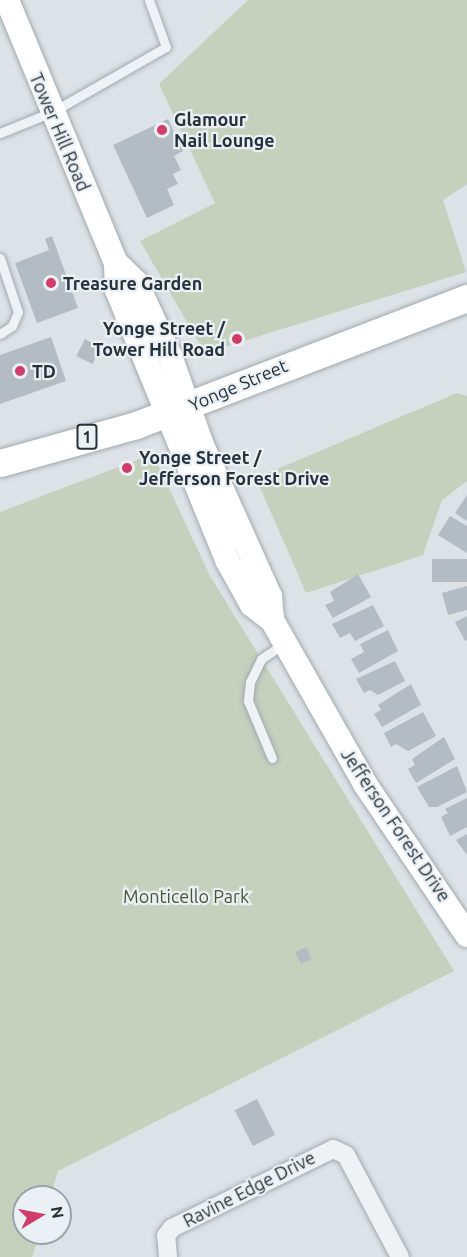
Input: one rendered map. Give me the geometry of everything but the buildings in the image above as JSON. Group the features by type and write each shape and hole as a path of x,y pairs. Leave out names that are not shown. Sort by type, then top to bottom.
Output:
{"main road":[{"name":"Yonge Street","path":"2,466 178,409 467,298"}],"street":[{"name":"Tower Hill Road","path":"7,0 116,263 117,290 178,409"},
{"name":"Jefferson Forest Drive","path":"178,409 227,560 252,606 272,620 364,784 467,935"},
{"name":"Ravine Edge Drive","path":"168,1257 166,1236 172,1228 333,1149 346,1155 400,1257"}],"lane":[{"path":"0,133 52,112 166,48 149,0"},
{"path":"0,258 18,312 12,326 0,334"},
{"path":"272,758 248,701 250,682 261,659 285,643"}],"green space":[{"path":"248,0 467,0 467,184 443,200 466,272 205,353 140,241 215,203 159,84"},
{"path":"457,393 467,396 467,481 442,500 423,555 306,593 256,478"},
{"name":"Monticello Park","path":"153,454 210,576 454,971 58,1171 54,1185 12,1185 12,1245 36,1245 32,1257 0,1257 0,512"}],"place":[{"name":"Glamour Nail Lounge","path":"162,130"},
{"name":"Treasure Garden","path":"51,283"},
{"name":"Yonge Street / Tower Hill Road","path":"237,339"},
{"name":"TD","path":"20,371"},
{"name":"Yonge Street / Jefferson Forest Drive","path":"127,468"}]}
